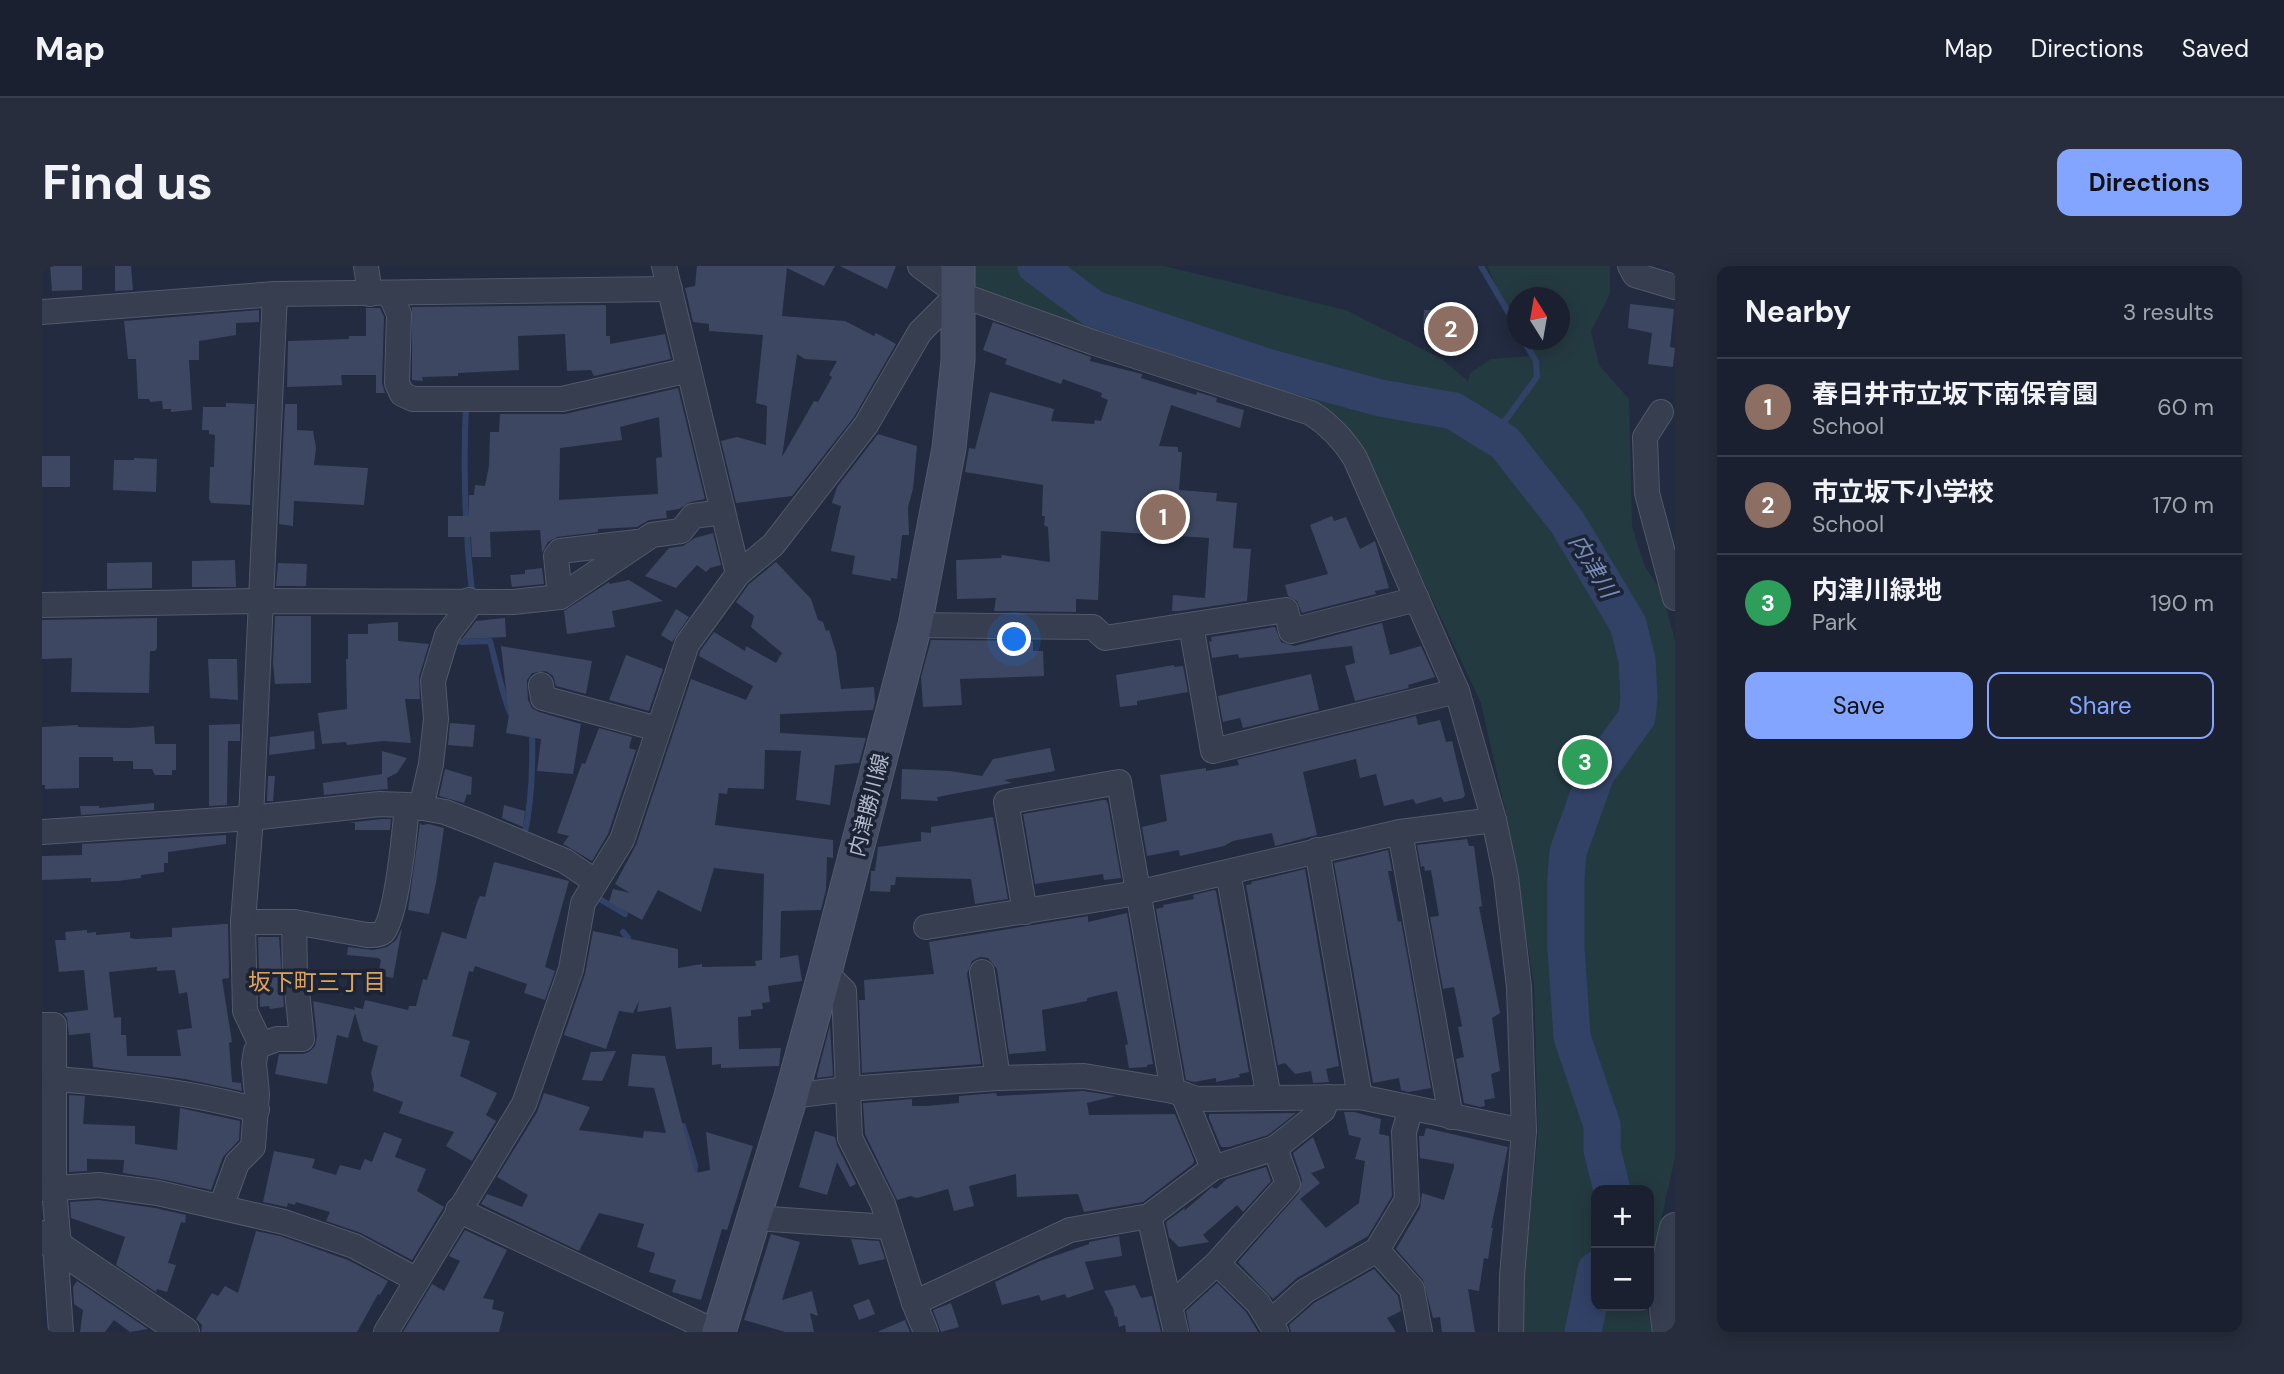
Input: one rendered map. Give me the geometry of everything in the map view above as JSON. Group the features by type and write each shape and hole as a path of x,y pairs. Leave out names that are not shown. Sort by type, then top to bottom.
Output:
{"main road":[{"name":"内津勝川線","path":"717,1332 791,1096 915,625 949,448 958,360 958,280"}],"street":[{"path":"366,266 380,294 399,314 397,383 402,394 413,399 562,399 689,370"},
{"path":"920,266 958,280 1094,343 1291,406 1325,422 1343,440 1355,458 1457,691 1494,820 1506,877 1519,987 1524,1131 1512,1276 1511,1332"},
{"path":"1630,266 1635,275 1671,280"},
{"path":"42,312 275,294 380,294 667,278 738,574"},
{"path":"386,1332 524,1104 571,969 583,903 622,840 687,644 738,574 773,545 866,425 920,332 958,280"},
{"path":"261,1045 245,1011 243,922 251,818 275,294"},
{"path":"1661,412 1646,437 1647,494 1675,597"},
{"path":"42,605 261,601 513,602 560,597 652,535 681,531 694,516 723,512"},
{"path":"560,597 556,556 560,551 644,541"},
{"path":"915,625 1093,627 1105,638 1286,610 1290,631 1417,599"},
{"path":"243,922 293,922 367,935 377,935 384,931 414,806 431,764 436,719 433,681 447,635 466,610 470,600"},
{"path":"1191,625 1213,751 1457,691"},
{"path":"541,685 543,698 658,729"},
{"path":"1025,912 1006,802 1119,782 1178,1093 1213,1168"},
{"path":"42,832 251,818 368,805 414,806 445,812 565,861 596,882"},
{"path":"926,927 1138,892 1400,832 1494,820"},
{"path":"1400,832 1451,1116"},
{"path":"1317,850 1360,1097"},
{"path":"1228,872 1269,1098"},
{"path":"221,1207 237,1163 253,1147 257,1110 254,1063 256,1051 261,1045 277,1039 302,1038 293,922"},
{"path":"825,972 844,991 850,1138 883,1204 914,1303 926,1332"},
{"path":"982,972 998,1078"},
{"path":"42,1025 54,1025 55,1079 48,1189 61,1332"},
{"path":"791,1096 847,1089 998,1078 1084,1076 1197,1099 1360,1097 1524,1131"},
{"path":"55,1079 168,1090 257,1110"},
{"path":"914,1303 1070,1230 1149,1216 1213,1168 1275,1147 1323,1111 1328,1097"},
{"path":"1217,1263 1258,1303 1273,1327 1305,1290 1377,1250 1407,1199 1404,1132 1411,1108"},
{"path":"1170,1306 1217,1263 1288,1184 1275,1147"},
{"path":"48,1189 99,1185 158,1194 284,1222 354,1246 417,1280"},
{"path":"458,1210 717,1332"},
{"path":"1149,1216 1176,1332"},
{"path":"754,1218 889,1227"},
{"path":"1668,1332 1664,1310 1664,1278 1675,1228"},
{"path":"52,1243 184,1332"},
{"path":"1377,1250 1412,1289 1420,1332"}],"shaded area":[{"path":"952,266 1164,266 1346,310 1442,359 1468,381 1470,373 1491,359 1529,356 1526,350 1570,350 1570,287 1507,287 1507,309 1487,266 1610,266 1610,294 1591,331 1599,365 1629,399 1632,526 1645,567 1662,592 1675,640 1675,1158 1654,1251 1654,1185 1591,1185 1591,1311 1648,1311 1652,1332 1522,1332 1538,1135 1534,985 1508,822 1481,703 1359,444 1338,416 987,298"}],"building":[{"path":"50,266 82,266 82,290 52,291"},
{"path":"115,266 131,266 133,290 115,291"},
{"path":"697,266 835,266 824,286 787,268 782,316 845,321 896,344 854,417 792,496 736,503 721,441 737,437 766,445 767,406 756,403 763,335 709,331 709,324 693,322 685,288 695,286","holes":["797,354 805,359 837,361 829,375 832,377 818,402 814,401 782,457"]},
{"path":"840,266 896,266 887,289"},
{"path":"1630,304 1674,309 1670,347 1675,348 1673,367 1648,364 1652,333 1628,328"},
{"path":"606,305 606,336 610,336 610,344 665,334 671,359 594,376 591,370 567,371 565,334 518,336 519,370 458,373 458,376 422,377 423,381 412,380 412,307"},
{"path":"366,308 380,308 384,317 382,383 385,393 376,393 376,375 341,375 342,385 287,387 288,341 366,336"},
{"path":"259,310 259,322 236,323 236,335 199,341 199,360 189,360 192,410 171,412 171,409 163,409 162,401 138,399 136,359 128,359 124,321"},
{"path":"1424,310 1444,310 1444,329 1423,329"},
{"path":"993,322 1091,357 1090,361 1142,374 1141,378 1196,395 1197,392 1217,398 1216,402 1244,410 1240,428 1171,405 1159,446 1178,447 1178,452 1182,452 1179,490 1217,493 1216,501 1237,503 1233,548 1251,549 1247,601 1172,611 1173,595 1205,598 1209,538 1101,531 1098,600 1076,599 1076,612 994,611 996,598 957,599 956,560 1001,558 1002,555 1050,562 1048,527 1044,525 1045,516 1042,516 1043,485 965,472 969,448 975,449 990,392 1054,409 1051,421 1094,424 1095,420 1101,421 1108,400 1101,397 1102,393 1063,379 1061,384 1005,364 1007,359 983,350"},
{"path":"678,388 705,499 666,511 667,518 649,520 637,527 598,529 598,532 557,537 548,542 542,553 540,530 490,532 491,557 472,557 471,537 448,537 448,516 469,516 469,495 474,495 475,485 485,486 489,466 490,432 499,432 500,414 565,414","holes":["659,417 662,457 656,458 658,494 559,500 560,448 622,440 620,427"]},
{"path":"226,403 255,404 250,505 211,503 209,498 215,435 209,434 209,430 202,430 203,407 226,407"},
{"path":"285,404 297,404 297,430 313,431 316,448 314,465 368,468 364,505 294,501 293,526 279,524"},
{"path":"878,434 917,446 913,489 908,507 909,535 902,535 897,579 891,578 891,581 852,574 855,556 831,551 841,506 832,503 837,487"},
{"path":"42,456 70,456 70,487 42,487"},
{"path":"157,459 156,492 113,490 114,460"},
{"path":"1332,516 1334,521 1346,517 1360,549 1375,541 1389,588 1375,591 1376,594 1302,613 1297,601 1288,596 1285,585 1328,574 1310,525"},
{"path":"713,533 721,565 706,572 697,565 676,588 645,576 669,548 683,546 695,538"},
{"path":"235,560 236,587 192,587 192,561"},
{"path":"152,562 152,588 107,589 107,563"},
{"path":"776,562 811,599 818,620 823,622 826,631 829,630 836,652 841,689 874,687 875,702 873,710 780,714 780,733 866,738 859,763 835,765 830,805 796,800 801,751 765,750 764,789 728,788 727,794 719,793 715,825 833,840 833,858 827,857 826,890 821,910 781,911 780,958 798,955 802,981 768,986 770,1002 762,1003 763,1009 751,1010 751,1016 738,1017 739,1049 781,1048 779,1066 721,1068 721,1064 712,1065 712,1047 676,1049 671,1007 637,1012 639,1001 633,1013 619,1011 606,1049 564,1035 585,974 593,931 678,949 678,968 702,964 702,967 756,966 755,961 762,960 764,874 714,868 701,912 658,890 642,920 609,902 613,889 630,893 615,884 636,845 691,679 746,700 753,686 699,656 700,651 714,632 745,651 746,646 776,663 782,653 751,627 754,616 736,602 749,584"},
{"path":"278,563 307,564 306,586 276,586"},
{"path":"542,568 544,584 512,587 510,575 525,574 525,570"},
{"path":"629,580 663,601 612,611 615,627 567,634 564,611 609,582"},
{"path":"676,609 689,617 672,642 661,635"},
{"path":"275,616 311,616 311,683 275,684"},
{"path":"157,618 157,648 150,651 149,693 71,692 72,658 42,659 42,620"},
{"path":"505,618 506,637 462,639 476,621"},
{"path":"398,622 398,641 429,644 419,677 420,699 405,699 411,743 383,741 347,745 346,742 322,744 318,713 347,709 348,634 368,634 368,624"},
{"path":"1382,623 1390,655 1421,646 1435,677 1408,685 1409,688 1355,701 1345,666 1355,663 1352,646 1239,658 1238,654 1212,658 1209,642 1212,641 1211,637 1275,627 1281,642 1294,646"},
{"path":"931,640 1033,641 1033,651 1043,651 1044,676 960,679 962,705 923,707 921,677"},
{"path":"501,646 592,661 586,694 556,686 553,676 546,671 532,673 527,680 528,700 532,708 581,724 573,774 537,771 541,739 506,733 509,715"},
{"path":"626,655 663,669 649,711 609,700"},
{"path":"208,659 237,659 238,700 210,698"},
{"path":"1174,665 1183,666 1188,692 1137,701 1137,705 1120,707 1116,675"},
{"path":"1311,674 1319,710 1243,728 1240,718 1223,722 1218,696"},
{"path":"1416,716 1418,725 1440,720 1446,742 1452,741 1465,795 1463,798 1444,802 1441,797 1416,804 1413,799 1384,806 1376,774 1360,778 1356,759 1303,772 1317,835 1275,846 1272,833 1180,856 1179,850 1147,856 1142,827 1167,821 1160,775 1239,765 1237,760"},
{"path":"450,723 475,725 473,747 448,745"},
{"path":"240,724 240,741 228,741 227,805 209,806 209,725"},
{"path":"78,725 130,728 154,726 155,744 176,744 176,770 172,770 172,775 155,775 152,769 133,769 133,761 113,761 113,757 79,757 79,788 45,789 45,785 42,785 42,727"},
{"path":"599,728 632,737 629,748 636,750 608,834 592,861 563,844 569,836 557,833 582,763 585,764"},
{"path":"314,731 315,749 269,755 270,737"},
{"path":"1050,748 1055,771 1004,780 1012,783 937,797 938,801 901,799 902,769 950,771 982,776 993,759"},
{"path":"382,751 407,758 397,773 387,778 388,789 324,795 323,783 382,774"},
{"path":"445,769 472,777 471,795 467,794 464,803 439,796"},
{"path":"268,776 275,776 273,801 267,801"},
{"path":"1106,800 1121,878 1104,880 1103,874 1035,884 1023,814"},
{"path":"154,803 154,810 81,815 80,806 99,808"},
{"path":"504,805 525,811 523,827 502,818"},
{"path":"993,817 1008,899 975,904 971,879 896,877 890,892 870,891 871,871 875,871 878,847 921,841 921,832 931,833 931,827"},
{"path":"391,819 390,830 355,830 355,823 347,823"},
{"path":"420,823 444,828 429,914 408,910"},
{"path":"226,835 226,844 168,852 168,863 164,863 164,872 141,875 141,878 91,882 91,878 42,880 42,856 82,855 82,844"},
{"path":"1467,839 1469,846 1474,846 1482,906 1479,907 1500,1013 1492,1018 1500,1071 1491,1074 1495,1098 1484,1100 1485,1106 1480,1107 1464,1103 1456,1059 1464,1057 1458,1027 1462,1026 1454,987 1443,989 1430,917 1439,916 1431,870 1425,871 1424,866 1421,867 1417,845"},
{"path":"1388,850 1392,871 1388,871 1398,922 1401,921 1431,1088 1408,1092 1401,1090 1399,1078 1373,1083 1334,863"},
{"path":"494,862 569,881 545,967 555,971 545,1000 524,993 527,984 475,966 473,972 469,971 452,1036 470,1041 460,1076 497,1093 486,1115 496,1121 472,1161 446,1146 454,1132 399,1113 403,1102 373,1091 371,1073 378,1046 363,1041 355,1013 348,1038 337,1035 327,1084 275,1074 279,1054 303,1054 315,1046 317,1037 313,1001 355,1010 354,1007 363,1009 365,1000 408,1010 409,1006 416,1006 423,979 427,980 442,932 466,939 477,902 480,896 485,897"},
{"path":"1305,869 1339,1066 1326,1069 1329,1082 1313,1083 1311,1071 1295,1074 1285,1063 1278,1065 1246,885"},
{"path":"1214,890 1249,1072 1239,1074 1240,1077 1216,1082 1216,1078 1194,1082 1186,1080 1156,909 1194,899 1193,895"},
{"path":"1127,913 1153,1064 1129,1068 1125,1045 1128,1044 1117,991 1087,998 1087,1001 1042,1010 1046,1051 1009,1054 997,969 988,958 980,957 972,961 967,974 981,1064 862,1073 859,1000 865,1000 864,980 934,974 929,942 1088,916 1088,922"},
{"path":"228,924 229,978 222,979 232,1042 229,1043 232,1082 241,1083 242,1091 185,1079 93,1067 90,1033 69,1035 67,1018 63,1013 88,1010 84,970 59,972 55,940 66,940 65,932 87,930 87,933 96,932 96,935 130,932 130,938 136,939 172,937 172,928","holes":["157,967 157,971 175,970 179,994 187,992 192,1028 177,1030 181,1056 127,1056 126,1035 121,1035 121,1017 114,1018 109,972"]},
{"path":"402,928 393,978 378,975 381,960 378,958 347,955 348,947 373,950 387,947 396,940"},
{"path":"258,937 279,937 284,1007 260,1007"},
{"path":"830,1025 833,1076 817,1078 817,1075"},
{"path":"616,1051 602,1081 582,1080 591,1052"},
{"path":"632,1054 665,1056 695,1173 710,1170 706,1132 753,1146 727,1230 722,1229 701,1300 672,1292 676,1280 649,1272 655,1253 637,1247 644,1224 599,1213 579,1251 481,1204 487,1194 522,1207 528,1195 497,1177 537,1112 544,1093 590,1107 579,1130 643,1138 644,1131 666,1133 654,1088 628,1086"},
{"path":"1083,1091 1116,1096 1087,1103 1089,1115 1175,1114 1194,1160 1193,1164 1143,1202 1084,1212 1078,1194 1017,1197 1016,1174 969,1186 974,1206 954,1211 948,1189 917,1198 911,1196 897,1200 865,1134 863,1103 912,1099 912,1106 927,1106 959,1103 959,1096"},
{"path":"69,1095 85,1096 83,1124 135,1126 135,1144 177,1150 180,1108 240,1121 239,1140 223,1157 211,1190 123,1173 124,1160 87,1159 87,1171 69,1172"},
{"path":"1344,1112 1381,1119 1379,1134 1389,1136 1392,1196 1368,1236 1297,1278 1273,1299 1238,1262 1299,1193 1302,1180 1293,1153 1313,1137 1325,1168 1311,1173 1320,1183 1300,1199 1326,1228 1359,1203 1365,1161 1355,1159 1361,1138 1349,1135"},
{"path":"1296,1113 1268,1135 1229,1147 1221,1147 1209,1118 1209,1114"},
{"path":"1426,1128 1508,1147 1491,1228 1488,1259 1484,1258 1479,1291 1468,1289 1475,1332 1442,1332 1440,1317 1433,1318 1423,1280 1396,1249 1420,1208 1422,1193 1444,1200 1454,1167 1454,1164 1420,1158 1419,1136 1424,1136"},
{"path":"815,1131 835,1137 856,1184 850,1187 837,1162 827,1195 799,1187"},
{"path":"384,1132 402,1139 395,1157 426,1169 417,1191 444,1207 412,1260 361,1233 326,1221 330,1212 296,1202 295,1205 288,1203 287,1207 263,1202 274,1151 315,1159 312,1168 336,1175 340,1165 360,1170 365,1159 372,1162"},
{"path":"1266,1167 1271,1181 1243,1212 1237,1205 1203,1235 1209,1242 1179,1247 1169,1237 1166,1222 1185,1208 1184,1211 1212,1187 1216,1189 1227,1179"},
{"path":"99,1200 186,1215 185,1223 181,1222 168,1263 176,1265 167,1292 157,1289 156,1292 116,1265 125,1237 71,1218 70,1202"},
{"path":"465,1230 507,1250 483,1298 494,1300 492,1309 504,1312 499,1332 403,1332 432,1284 444,1291 460,1261 449,1256"},
{"path":"256,1231 280,1236 348,1260 388,1281 357,1332 201,1332 202,1325 196,1319 212,1293 218,1296 225,1286 238,1293"},
{"path":"771,1234 800,1242 782,1300 812,1291 818,1316 810,1313 814,1332 785,1332 744,1320"},
{"path":"1119,1236 1122,1256 1085,1262 1094,1289 1067,1298 1065,1294 1041,1301 1039,1295 1002,1305 995,1282 1089,1242"},
{"path":"851,1239 879,1241 885,1259 859,1265"},
{"path":"1374,1269 1398,1296 1401,1311 1387,1318 1396,1332 1291,1332 1289,1325 1314,1303"},
{"path":"77,1281 148,1329 130,1332 114,1320 105,1332 80,1332 83,1310 74,1304 73,1287"},
{"path":"1217,1283 1246,1312 1258,1332 1190,1332 1186,1311"},
{"path":"1135,1285 1141,1298 1152,1296 1161,1332 1126,1332 1125,1325 1119,1327 1117,1316 1115,1317 1104,1291"},
{"path":"869,1299 875,1314 859,1320 853,1305"},
{"path":"951,1303 959,1327 941,1332 933,1310"},
{"path":"905,1320 910,1332 879,1332 879,1331"}],"waterway":[{"name":"内津川","path":"1036,266 1094,309 1267,367 1380,398 1454,411 1505,443 1567,522 1628,624 1637,660 1637,717 1596,774 1568,852 1566,878 1566,948 1572,1037 1602,1125 1602,1150 1611,1185"},
{"path":"1481,266 1507,310"},
{"path":"1494,436 1537,377 1536,361 1529,350"},
{"path":"466,405 465,499 472,593"},
{"path":"452,639 461,642 490,641 513,718"},
{"path":"524,837 529,811 532,730"},
{"path":"598,898 625,914"},
{"path":"623,932 628,938 628,945"},
{"path":"683,1126 695,1165 694,1178"},
{"name":"内津川","path":"1583,1332 1591,1294"}],"place":[{"name":"市立坂下小学校","path":"1451,329"},
{"name":"春日井市立坂下南保育園","path":"1163,517"},
{"name":"内津川緑地","path":"1585,762"}],"district":[{"name":"坂下町三丁目","path":"317,982"}]}
